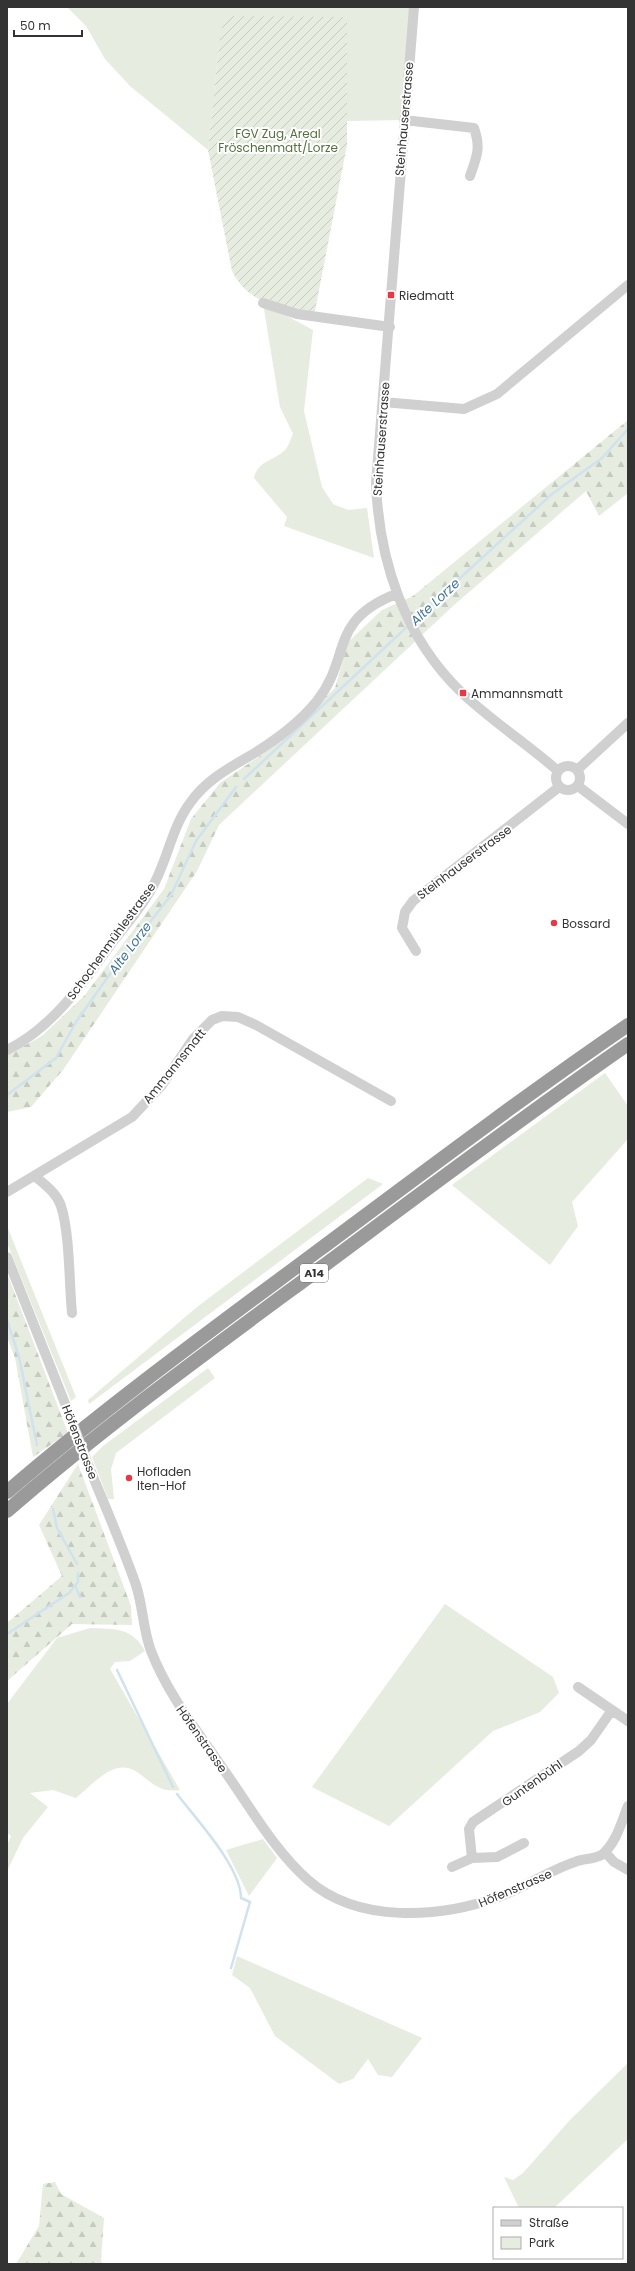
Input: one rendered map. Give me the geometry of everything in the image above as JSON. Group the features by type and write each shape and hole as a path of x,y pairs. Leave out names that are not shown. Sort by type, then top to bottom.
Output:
{"highway":[{"name":"A14","path":"7,1492 123,1397 202,1337 540,1087 628,1025"},
{"name":"A14","path":"7,1511 77,1453 204,1355 496,1138 628,1044"}],"street":[{"name":"Steinhauserstrasse","path":"414,7 404,120 390,327 376,483 381,541 396,594 401,605 425,650 440,670 463,693 558,771"},
{"path":"404,120 474,128 479,140 479,152 470,176"},
{"path":"383,402 464,409 497,394 628,285"},
{"path":"263,303 297,314 390,327"},
{"name":"Schochenmühlestrasse","path":"7,1050 39,1029 67,1002 129,920 149,893 178,824 189,803 206,783 283,733 311,709 326,689 343,641 351,625 360,614 396,594"},
{"path":"577,770 628,723"},
{"path":"568,766 577,770 580,778 578,786 568,791 559,787 555,779 558,771 568,766"},
{"path":"578,786 628,824"},
{"name":"Steinhauserstrasse","path":"416,951 402,928 405,912 413,901 559,787"},
{"name":"Ammannsmatt","path":"7,1192 132,1117 162,1085 193,1039 212,1020 222,1016 238,1017 256,1025 391,1101"},
{"path":"35,1176 51,1190 61,1205 65,1227 72,1313"},
{"name":"Höfenstrasse","path":"7,1257 137,1588 143,1627 168,1688 184,1714 284,1856 309,1881 330,1896 350,1904 374,1910 408,1913 446,1910 478,1905 503,1896 576,1861 599,1857 605,1852"},
{"path":"578,1687 628,1721"},
{"name":"Guntenbühl","path":"472,1858 469,1829 473,1822 579,1751 592,1740 612,1710"},
{"path":"628,1806 616,1838 605,1852 614,1862 628,1870"},
{"path":"452,1866 472,1858 497,1857 524,1843"}],"green space":[{"path":"67,7 414,7 404,120 347,121 347,17 219,45 208,150 130,86 105,59 86,26"},
{"name":"FGV Zug, Areal Fröschenmatt/Lorze","path":"224,16 347,17 347,145 314,316 278,307 257,298 247,291 232,271 208,150 219,45"},
{"path":"263,303 313,330 304,411 322,487 333,504 348,510 367,508 374,558 284,526 287,517 254,478 256,472 263,464 286,449 293,434 280,407"},
{"path":"628,420 628,493 599,516 586,491 453,606 219,825 197,871 63,1070 31,1107 7,1112 7,1055 42,1036 85,995 164,889 191,819 220,783 273,747 335,688 348,642 382,610 413,596"},
{"path":"605,1073 628,1106 628,1139 572,1202 578,1226 550,1265 452,1185"},
{"path":"368,1178 383,1184 89,1404 88,1400 197,1307"},
{"path":"7,1226 76,1397 71,1401 7,1243"},
{"path":"7,1273 68,1433 33,1457 15,1358 7,1337"},
{"path":"208,1368 215,1378 116,1453 111,1469 114,1499 108,1499 92,1457 103,1446"},
{"path":"78,1464 131,1606 132,1625 72,1624 7,1681 7,1623 62,1576 39,1525"},
{"path":"445,1604 553,1677 559,1693 540,1712 493,1731 389,1826 312,1787"},
{"path":"90,1628 115,1629 128,1633 140,1643 145,1651 130,1661 115,1662 110,1669 180,1790 169,1790 159,1787 129,1768 121,1768 110,1771 101,1776 76,1798 53,1790 30,1793 48,1807 23,1838 7,1871 7,1845 11,1836 7,1833 7,1704 57,1638"},
{"path":"263,1839 277,1858 249,1896 226,1850"},
{"path":"237,1956 422,2038 392,2077 378,2075 368,2059 353,2079 339,2084 275,2036 250,1988 232,1975"},
{"path":"628,2063 628,2139 555,2207 519,2207 504,2177 513,2180 523,2173 570,2120"},
{"path":"55,2182 61,2194 104,2218 101,2261 103,2264 16,2264 39,2226 43,2184"}],"waterway":[{"name":"Alte Lorze","path":"412,622 552,494 602,458 628,429"},
{"name":"Alte Lorze","path":"244,779 409,625"},
{"name":"Alte Lorze","path":"7,1095 56,1058 76,1022 110,974 171,895 196,841 236,787"},
{"path":"7,1320 19,1357 37,1445"},
{"path":"53,1509 57,1528 77,1564"},
{"path":"7,1634 69,1593 78,1582 78,1573"},
{"path":"75,1585 80,1597"},
{"path":"117,1670 173,1787"},
{"path":"177,1794 226,1858 234,1872 241,1898 250,1902 231,1968"}],"place":[{"name":"Riedmatt","path":"391,295"},
{"name":"Ammannsmatt","path":"463,693"},
{"name":"Bossard","path":"554,923"},
{"name":"Hofladen Iten-Hof","path":"129,1478"}]}
